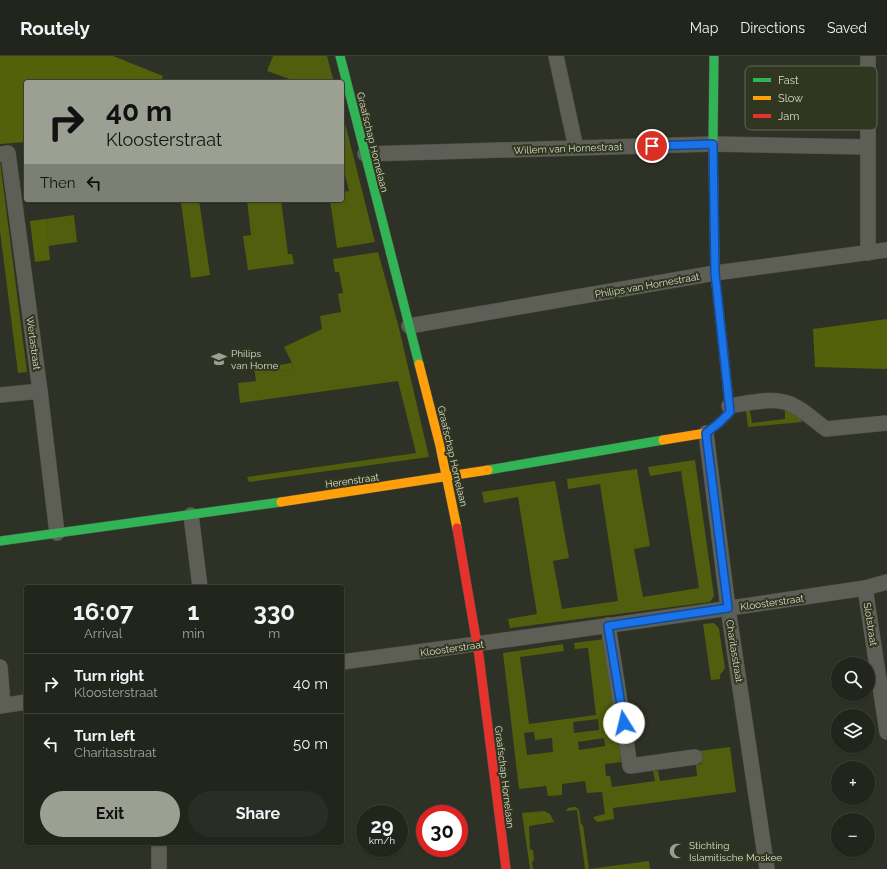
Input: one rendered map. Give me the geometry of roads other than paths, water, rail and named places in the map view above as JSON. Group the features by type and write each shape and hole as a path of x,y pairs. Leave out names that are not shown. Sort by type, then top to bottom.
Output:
{"street":[{"name":"Graafschap Hornelaan","path":"340,56 447,477 454,510 478,645 506,869"},
{"path":"556,56 576,148"},
{"path":"706,433 730,412 715,273 713,144 714,56"},
{"path":"868,130 868,253"},
{"name":"Willem van Hornestraat","path":"365,154 713,144 868,148"},
{"name":"Wertastraat","path":"4,154 40,391 57,533"},
{"name":"Philips van Hornestraat","path":"409,326 715,273 887,250"},
{"path":"0,395 40,391"},
{"path":"729,406 781,400 796,407 826,429 887,424"},
{"name":"Herenstraat","path":"0,541 191,515 447,477 706,433"},
{"name":"Charitasstraat","path":"706,433 728,608 767,869"},
{"path":"191,515 200,585"},
{"name":"Kloosterstraat","path":"344,662 478,645 608,626 865,588 887,582"},
{"name":"Slotstraat","path":"865,588 887,732"},
{"path":"608,626 630,766 695,757"},
{"path":"0,667 2,705 24,702"},
{"path":"159,845 159,869"}],"place":[{"name":"Philips van Horne","path":"219,359"},
{"name":"Stichting Islamitische Moskee","path":"677,851"}]}
